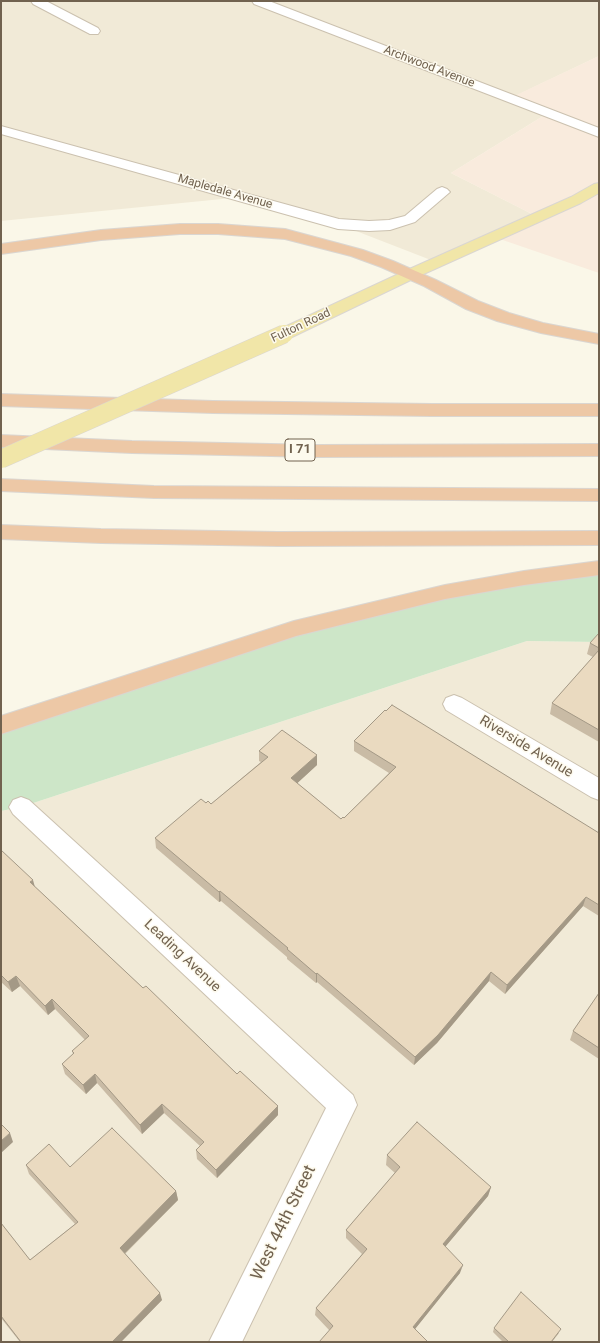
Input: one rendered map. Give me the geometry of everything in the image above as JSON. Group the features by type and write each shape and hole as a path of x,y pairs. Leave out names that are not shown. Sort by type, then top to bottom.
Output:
{"highway":[{"path":"1,249 102,235 180,229 255,230 285,234 357,253 411,274 472,305 503,317 541,328 599,339"},
{"path":"1,400 237,407 432,410 599,410"},
{"name":"I 71","path":"1,441 132,447 318,451 599,450"},
{"path":"1,485 154,492 599,496"},
{"path":"1,532 101,536 262,538 599,538"},
{"path":"1,725 294,629 445,592 524,578 599,568"}],"main road":[{"name":"Fulton Road","path":"1,459 284,334 411,274 576,200 599,187"}],"street":[{"path":"36,1 94,31"},
{"name":"Archwood Avenue","path":"258,1 599,132"},
{"name":"Mapledale Avenue","path":"1,130 338,224 369,226 396,223 410,218 442,192"},
{"name":"Riverside Avenue","path":"454,704 599,790"},
{"name":"Leading Avenue","path":"21,807 342,1105"},
{"name":"West 44th Street","path":"225,1342 342,1105"}],"shaded area":[{"path":"1,1 599,1 599,56 511,98 548,113 451,173 538,217 436,262 338,224 242,197 1,221"},
{"path":"599,56 599,273 494,237 538,217 451,173 548,113 510,98"},
{"path":"527,641 599,642 599,1342 1,1342 1,811 21,807"}],"green space":[{"path":"599,568 599,642 527,641 21,807 1,811 1,725 294,629"}],"building":[{"path":"599,633 599,648 590,643"},
{"path":"599,650 599,730 552,703"},
{"path":"392,705 599,833 599,905 586,897 507,985 491,972 438,1035 415,1057 317,973 316,974 287,949 288,948 155,838 201,799 206,803 208,801 211,804 268,757 259,751 282,730 317,755 291,778 341,819 343,817 344,818 396,767 354,741"},
{"path":"1,850 33,880 30,882 143,988 146,986 237,1074 240,1071 278,1106 216,1170 196,1150 204,1142 162,1104 140,1125 95,1074 83,1085 62,1064 74,1053 72,1051 89,1036 52,999 45,1006 16,976 8,982 1,975"},
{"path":"599,993 599,1048 573,1031"},
{"path":"417,1122 491,1187 443,1244 463,1265 413,1327 428,1342 319,1342 333,1326 316,1308 367,1249 346,1230 400,1167 387,1155"},
{"path":"1,1124 10,1133 1,1141"},
{"path":"112,1128 176,1191 120,1248 160,1293 112,1342 21,1342 1,1316 1,1223 30,1260 78,1222 26,1165 49,1144 70,1167"},
{"path":"521,1292 561,1329 551,1342 509,1342 494,1328"}]}
